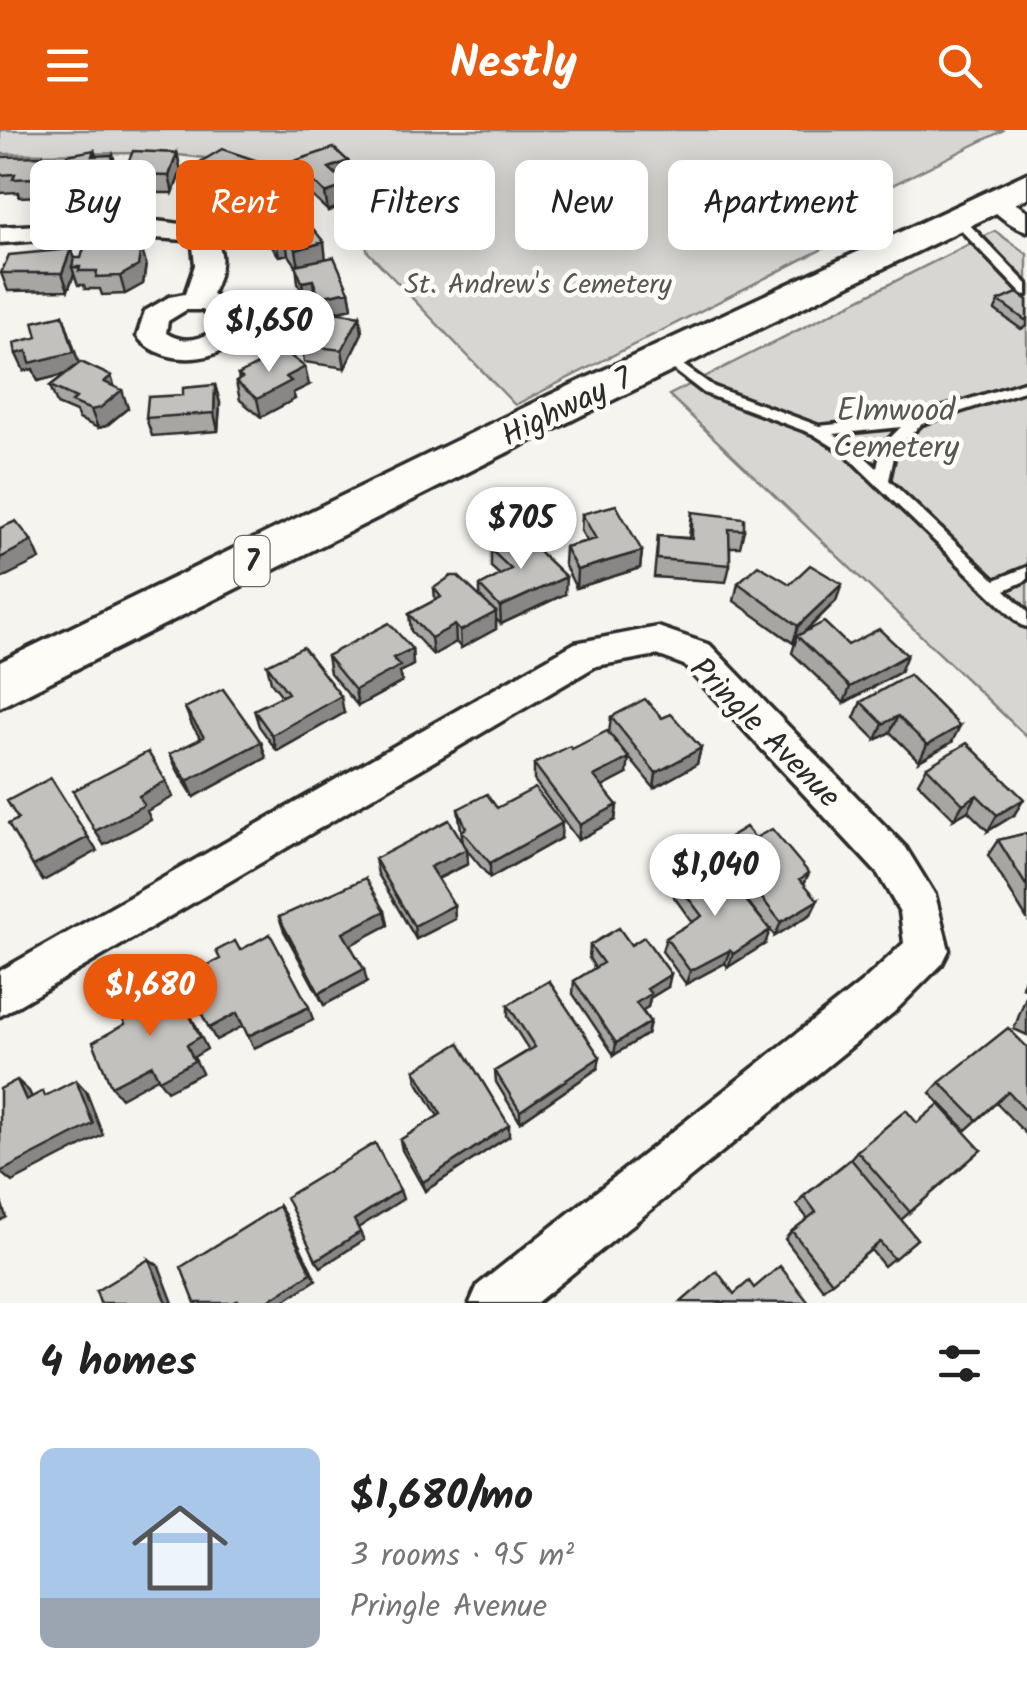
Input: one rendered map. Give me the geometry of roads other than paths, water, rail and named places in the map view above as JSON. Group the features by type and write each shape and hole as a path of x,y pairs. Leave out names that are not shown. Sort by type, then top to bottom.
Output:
{"main road":[{"name":"Highway 7","path":"0,686 666,357 956,219 1017,202"}],"street":[{"path":"0,235 48,229 155,227 196,232 205,242 209,258 206,276 194,301"},
{"name":"Pringle Avenue","path":"0,996 588,653 658,640 697,655 892,861 920,908 927,950 878,997 496,1303"}],"lane":[{"path":"956,219 1027,290"},
{"path":"666,357 709,390 818,432 850,451 1027,620"},
{"path":"818,432 917,421 1027,385"},
{"path":"880,480 889,446 917,421"},
{"path":"993,588 1027,573"}],"park label":[{"name":"St. Andrew's Cemetery","path":"538,283"},
{"name":"Elmwood Cemetery","path":"896,428"}]}
